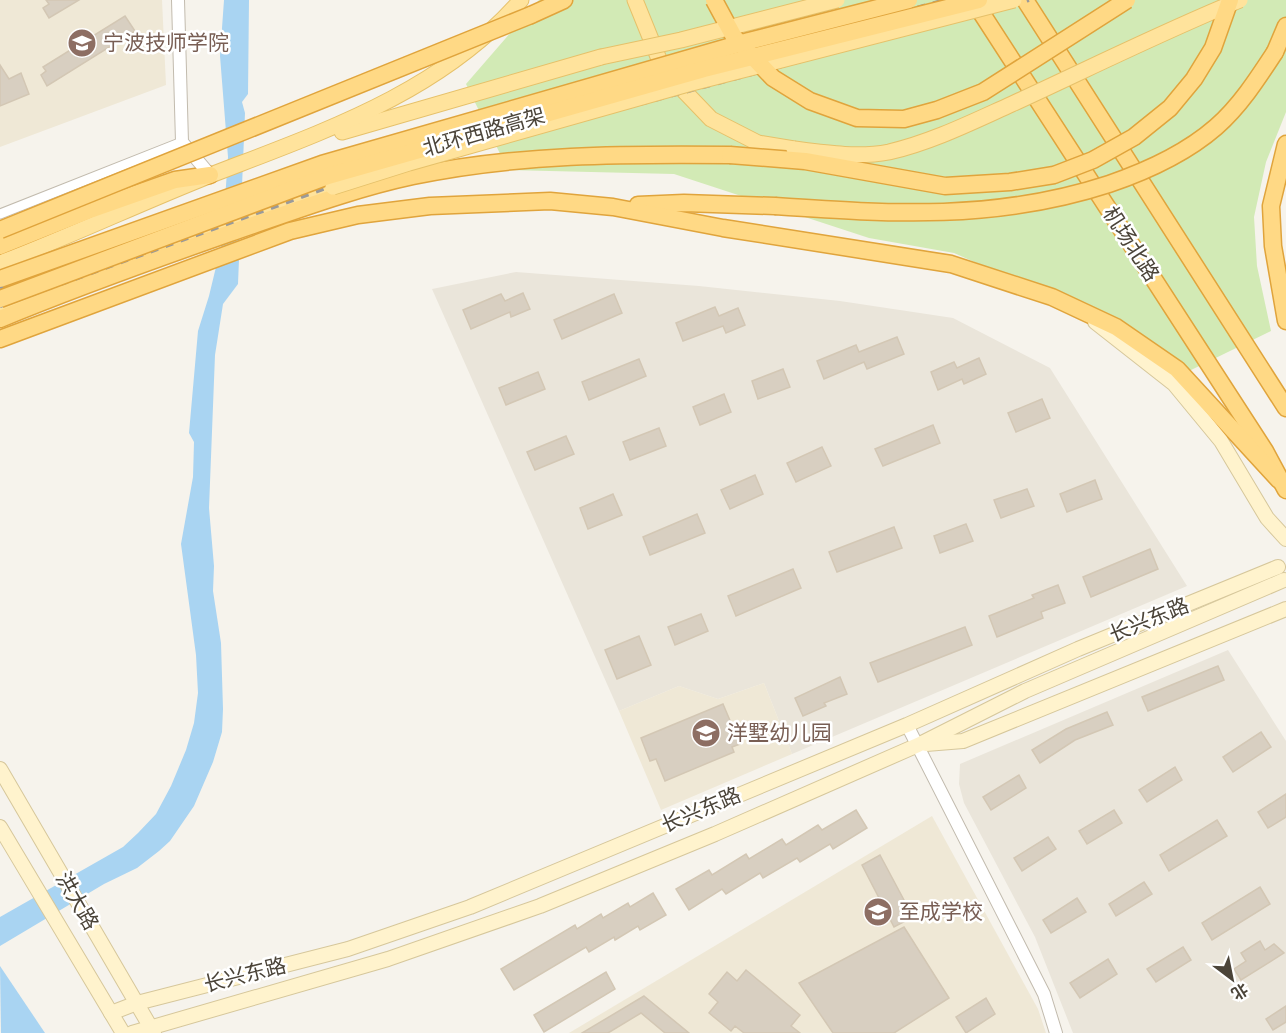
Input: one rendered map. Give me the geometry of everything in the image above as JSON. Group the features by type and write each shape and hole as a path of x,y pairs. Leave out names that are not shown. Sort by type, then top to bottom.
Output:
{"highway":[{"path":"0,230 488,33 564,0"},
{"path":"714,0 734,38 773,78 810,101 857,118 904,119 937,110 982,92 1127,0"},
{"name":"北环西路高架","path":"0,279 322,164 749,41 909,0"},
{"name":"机场北路","path":"973,0 1258,441 1283,485"},
{"name":"北环西路高架","path":"0,299 328,176 704,69 979,0"},
{"name":"机场北路","path":"1025,0 1286,408"},
{"path":"0,319 196,245 306,207 412,176 516,160 618,154 730,155 805,161 945,186 1010,182 1054,175 1103,154 1134,137 1170,108 1194,79 1213,48 1230,0"},
{"path":"613,207 684,203 776,206 885,214 955,212 1030,205 1077,195 1167,161 1216,127 1252,88 1275,52 1286,26"},
{"path":"1286,144 1271,206 1273,246 1286,321"},
{"path":"0,246 87,211 175,180 210,176"},
{"path":"0,339 290,231 358,215 430,206 550,201 613,207 723,228 951,264 1052,297 1116,327 1177,369 1283,485"}],"main road":[{"path":"0,263 373,110 417,86 503,21 521,0"},
{"path":"635,0 663,69 711,119 758,143 843,155 888,152 930,140 1090,69 1188,21 1240,0"},
{"path":"279,150 602,57 681,40 837,0"},
{"path":"0,310 143,253 408,162 688,84 1014,0"},
{"path":"1079,310 1174,384 1221,441 1267,518 1286,539"},
{"name":"长兴东路","path":"111,1013 137,1003 348,949 470,907 907,725 1078,649 1278,567"},
{"name":"长兴东路","path":"132,1033 153,1030 388,959 540,906 716,834 918,745 1025,691 1284,580"},
{"path":"918,745 963,741 1286,609"},
{"name":"洪大路","path":"0,769 153,1030"},
{"name":"洪大路","path":"0,827 123,1033"}],"street":[{"path":"178,0 182,142 210,176"},
{"path":"0,214 182,142"},
{"path":"907,725 1044,994 1056,1033"}],"shaded area":[{"name":"宁波技师学院","path":"0,0 162,0 166,85 0,147"},
{"path":"516,272 699,286 840,301 953,318 1050,368 1187,586 792,754 764,683 718,699 679,686 619,711 432,289"},
{"path":"1228,650 1286,741 1286,1033 1073,1033 1035,937 964,803 959,784 960,764"},
{"name":"洋墅幼儿园","path":"764,683 792,754 661,810 619,711 679,686 718,699"},
{"name":"至成学校","path":"932,816 1038,1009 1046,1033 569,1033"}],"green space":[{"path":"539,0 1286,0 1286,112 1266,162 1254,217 1257,266 1271,331 1189,371 1137,334 954,253 869,238 674,174 508,170 466,84"}],"water":[{"path":"224,0 249,0 248,94 242,102 245,113 238,284 223,304 215,355 209,508 214,566 213,591 221,643 222,732 213,762 194,806 170,841 137,868 104,884 0,946 0,917 123,847 156,814 171,786 194,723 198,693 196,655 181,544 193,477 194,442 189,433 198,331 222,242 228,157 220,56"},
{"path":"0,966 45,1033 1,1033"}],"building":[{"path":"46,0 79,0 49,18 43,8 49,4"},
{"path":"125,16 135,31 47,86 41,75 46,71 43,67"},
{"path":"0,65 9,79 21,73 29,94 0,106"},
{"path":"523,293 530,309 511,317 510,312 471,329 463,310 501,294 505,301"},
{"path":"614,294 622,313 562,339 554,320"},
{"path":"715,307 719,316 738,308 745,325 726,333 723,326 683,341 676,323"},
{"path":"897,337 904,354 867,369 864,362 824,379 817,361 856,345 859,352"},
{"path":"979,358 986,374 964,384 962,379 938,390 931,372 954,362 957,368"},
{"path":"639,359 646,376 589,400 582,382"},
{"path":"783,369 790,387 758,399 752,381"},
{"path":"538,372 545,389 506,405 499,388"},
{"path":"724,394 731,412 700,425 693,407"},
{"path":"1042,399 1050,418 1016,432 1008,413"},
{"path":"933,425 940,443 883,466 875,449"},
{"path":"659,428 666,446 630,460 623,442"},
{"path":"566,436 574,454 535,470 527,452"},
{"path":"822,447 831,466 796,482 787,463"},
{"path":"755,475 763,494 730,509 721,490"},
{"path":"1095,480 1102,499 1067,512 1060,494"},
{"path":"1027,489 1034,506 1001,518 994,500"},
{"path":"613,494 622,515 588,529 580,508"},
{"path":"697,514 705,533 650,555 643,537"},
{"path":"966,524 973,541 940,553 934,536"},
{"path":"894,527 902,548 837,572 829,552"},
{"path":"1150,549 1158,569 1091,597 1083,577"},
{"path":"793,569 801,588 736,616 728,596"},
{"path":"1058,585 1065,603 1041,612 1043,618 997,637 989,616 1034,598 1032,595"},
{"path":"701,614 708,631 675,645 668,627"},
{"path":"965,627 972,645 878,682 870,663"},
{"path":"639,636 651,665 617,679 605,650"},
{"path":"1218,666 1224,680 1148,711 1142,697"},
{"path":"840,677 847,694 824,703 826,706 803,716 795,698"},
{"path":"723,704 740,744 732,747 734,752 665,781 656,759 650,761 641,738"},
{"path":"1107,712 1113,725 1075,740 1040,763 1032,750 1066,729"},
{"path":"1261,732 1271,747 1233,772 1223,757"},
{"path":"1175,767 1182,780 1147,802 1139,790"},
{"path":"1019,775 1026,788 991,810 983,797"},
{"path":"1286,794 1286,817 1268,828 1258,812"},
{"path":"856,810 867,828 833,849 830,844 800,862 797,858 763,878 760,873 726,894 722,889 689,910 676,889 709,870 712,875 746,854 749,859 782,839 786,845 818,825 822,830"},
{"path":"1114,810 1122,823 1087,844 1079,831"},
{"path":"1217,820 1227,836 1169,871 1160,855"},
{"path":"1048,837 1056,849 1022,871 1014,858"},
{"path":"880,855 913,917 894,927 862,865"},
{"path":"1144,882 1152,894 1116,916 1109,904"},
{"path":"1260,887 1270,904 1212,940 1202,923"},
{"path":"653,893 666,915 640,930 638,926 589,952 586,947 514,990 501,969 575,925 577,929 601,914 603,918 628,903 630,907"},
{"path":"1077,898 1086,912 1051,933 1043,920"},
{"path":"904,927 949,998 894,1033 833,1033 799,983"},
{"path":"1260,941 1265,950 1274,944 1284,953 1241,980 1234,969 1246,961 1241,953"},
{"path":"1183,947 1191,960 1156,982 1147,969"},
{"path":"1108,959 1117,974 1080,998 1070,983"},
{"path":"746,970 800,1015 791,1026 800,1033 744,1033 735,1026 731,1031 709,1013 718,1002 709,994 727,972 737,981"},
{"path":"606,972 615,989 544,1032 534,1015"},
{"path":"644,996 689,1033 665,1033 641,1013 608,1033 582,1033"},
{"path":"986,998 995,1014 966,1033 956,1017"},
{"path":"1286,1006 1286,1022 1273,1030 1266,1019"}],"railway":[{"path":"0,288 326,172 945,0"},
{"path":"0,306 329,187 1029,0"}],"place":[{"name":"宁波技师学院","path":"82,43"},
{"name":"洋墅幼儿园","path":"706,733"},
{"name":"至成学校","path":"878,912"}]}
